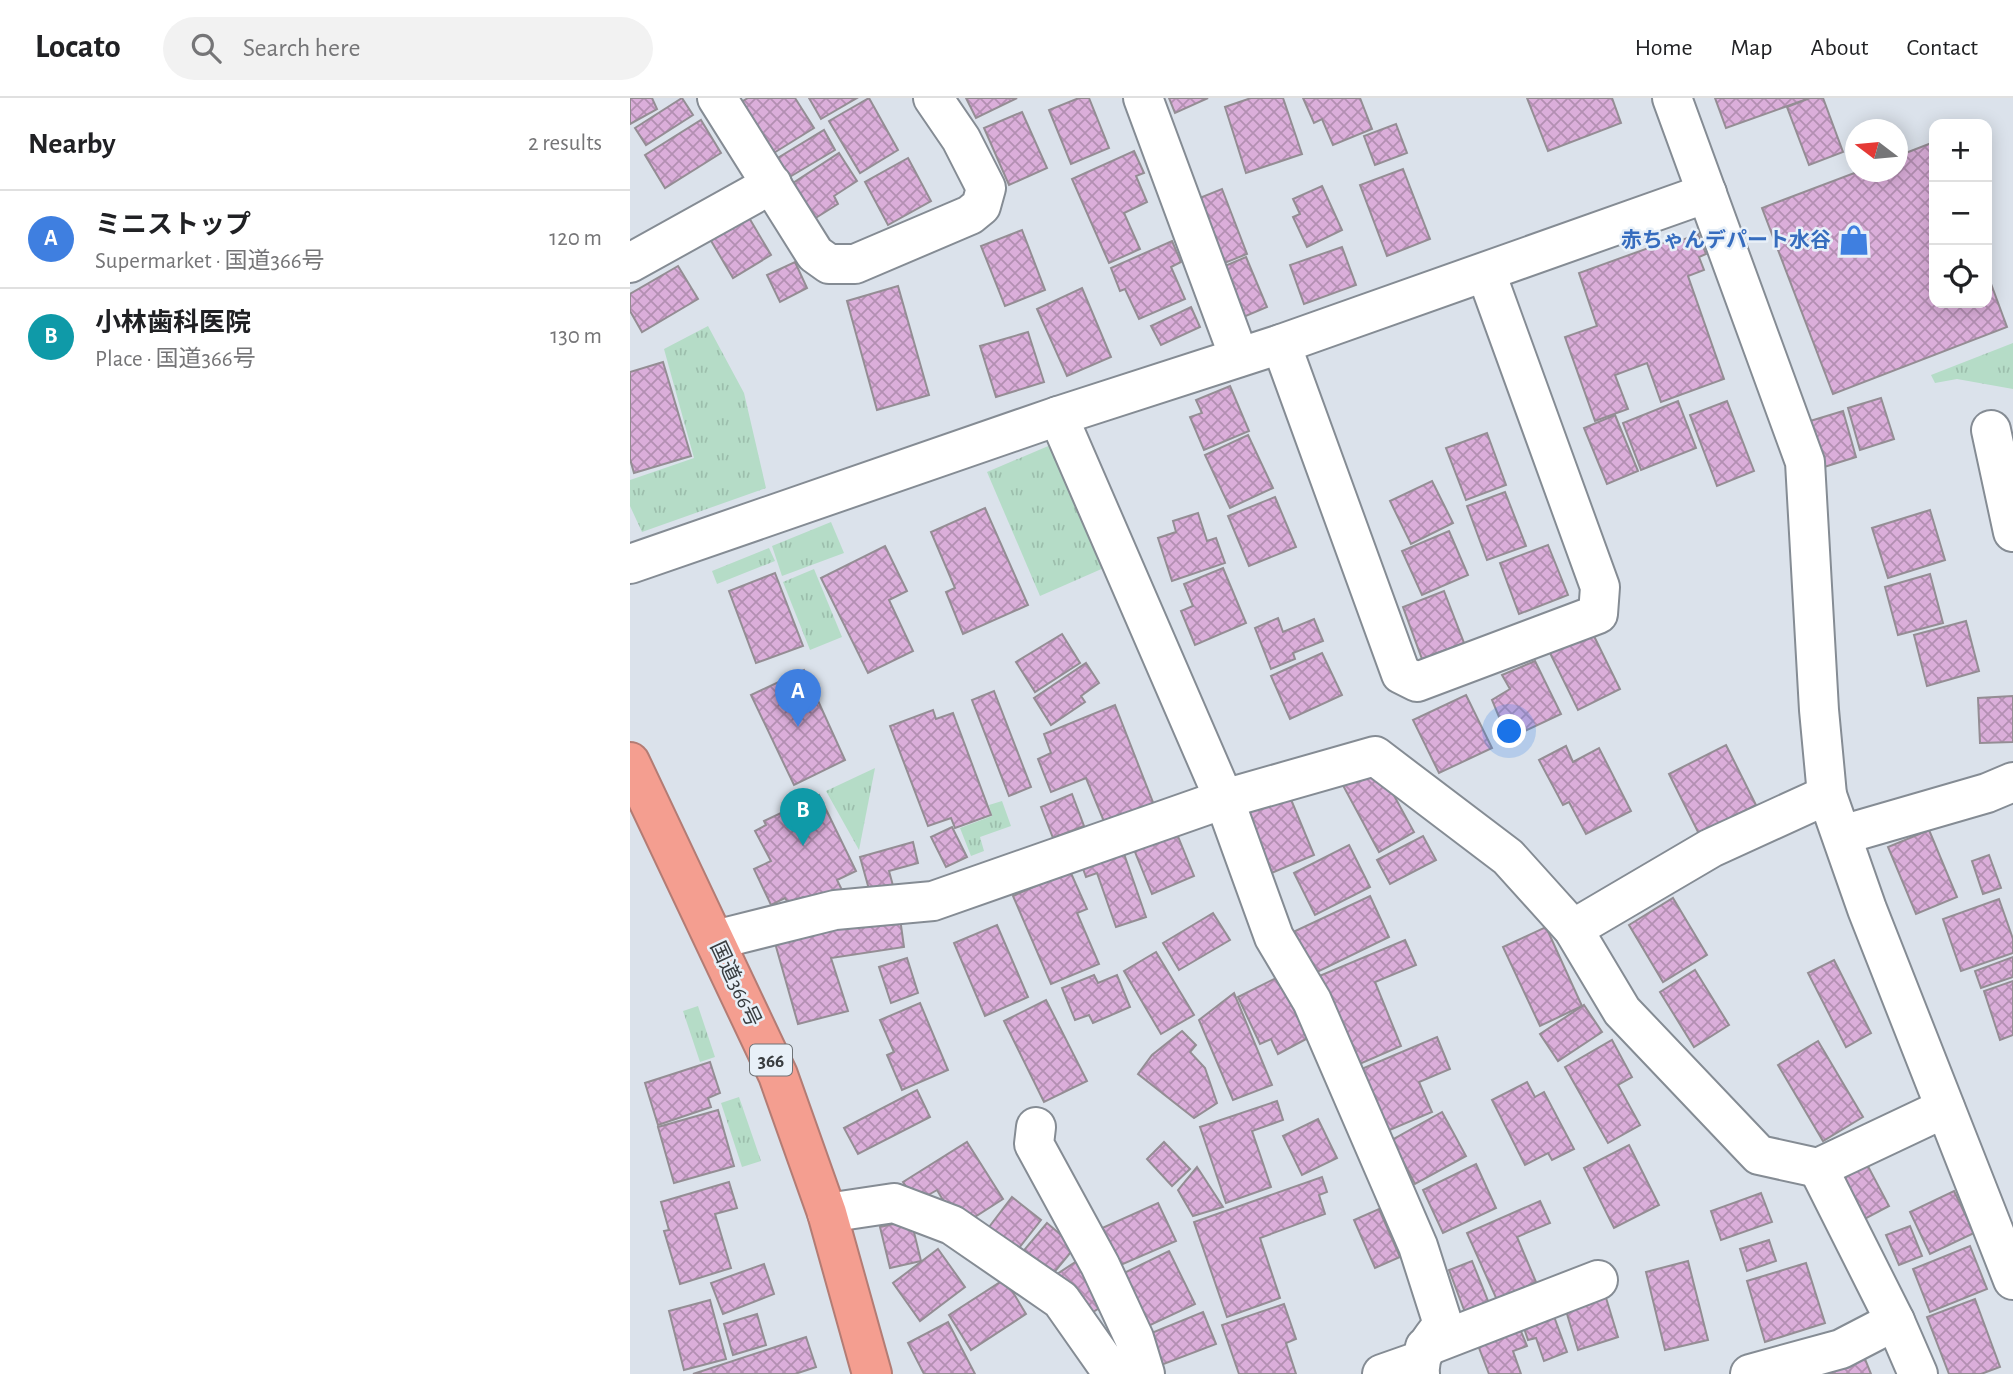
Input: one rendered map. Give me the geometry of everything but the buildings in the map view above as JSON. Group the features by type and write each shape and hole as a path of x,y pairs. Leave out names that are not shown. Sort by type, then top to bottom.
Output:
{"highway":[{"name":"国道366号","path":"630,762 778,1075 827,1213 872,1374"}],"street":[{"path":"717,98 815,254 829,264 855,264 970,215 981,206 986,188 961,139 933,98"},
{"path":"1143,98 1239,357"},
{"path":"1672,98 1805,462 1827,795 1867,909 2013,1280"},
{"path":"630,263 772,184"},
{"path":"630,564 1058,416 1281,344 1707,193"},
{"path":"1281,344 1401,674 1417,682 1598,614 1600,587 1486,273"},
{"path":"1058,416 1224,799 1274,937 1312,1001 1430,1280 1443,1324 1421,1361"},
{"path":"1991,430 2013,532"},
{"path":"715,940 835,910 933,901 1224,799 1375,756 1508,857 1573,929 1622,1011 1759,1155 1818,1168 1945,1108"},
{"path":"1842,835 1987,793 2013,782"},
{"path":"1573,929 1711,848 1827,795"},
{"path":"1036,1128 1034,1144 1100,1265 1134,1338 1145,1374"},
{"path":"1818,1168 1895,1321 1918,1374"},
{"path":"827,1213 894,1203 952,1225 1061,1300 1113,1374"},
{"path":"1382,1374 1421,1361 1598,1280"},
{"path":"1768,1372 1841,1349 1895,1321"}],"green space":[{"path":"708,326 744,393 766,488 642,532 630,506 630,480 694,458 664,349"},
{"path":"2013,343 2013,389 1957,379 1935,383 1931,375"},
{"path":"1053,444 1106,567 1040,596 987,472"},
{"path":"831,522 844,553 782,576 772,546"},
{"path":"769,548 775,561 717,584 712,571"},
{"path":"814,569 842,637 810,650 783,582"},
{"path":"875,768 859,850 826,791"},
{"path":"1002,801 1011,826 980,837 984,851 971,856 960,828 992,816 989,805"},
{"path":"698,1006 715,1057 700,1062 683,1011"},
{"path":"739,1097 761,1161 742,1167 721,1103"}],"place":[{"name":"赤ちゃんデパート水谷","path":"1854,240"},
{"name":"ミニストップ","path":"798,727"},
{"name":"小林歯科医院","path":"803,846"}]}
